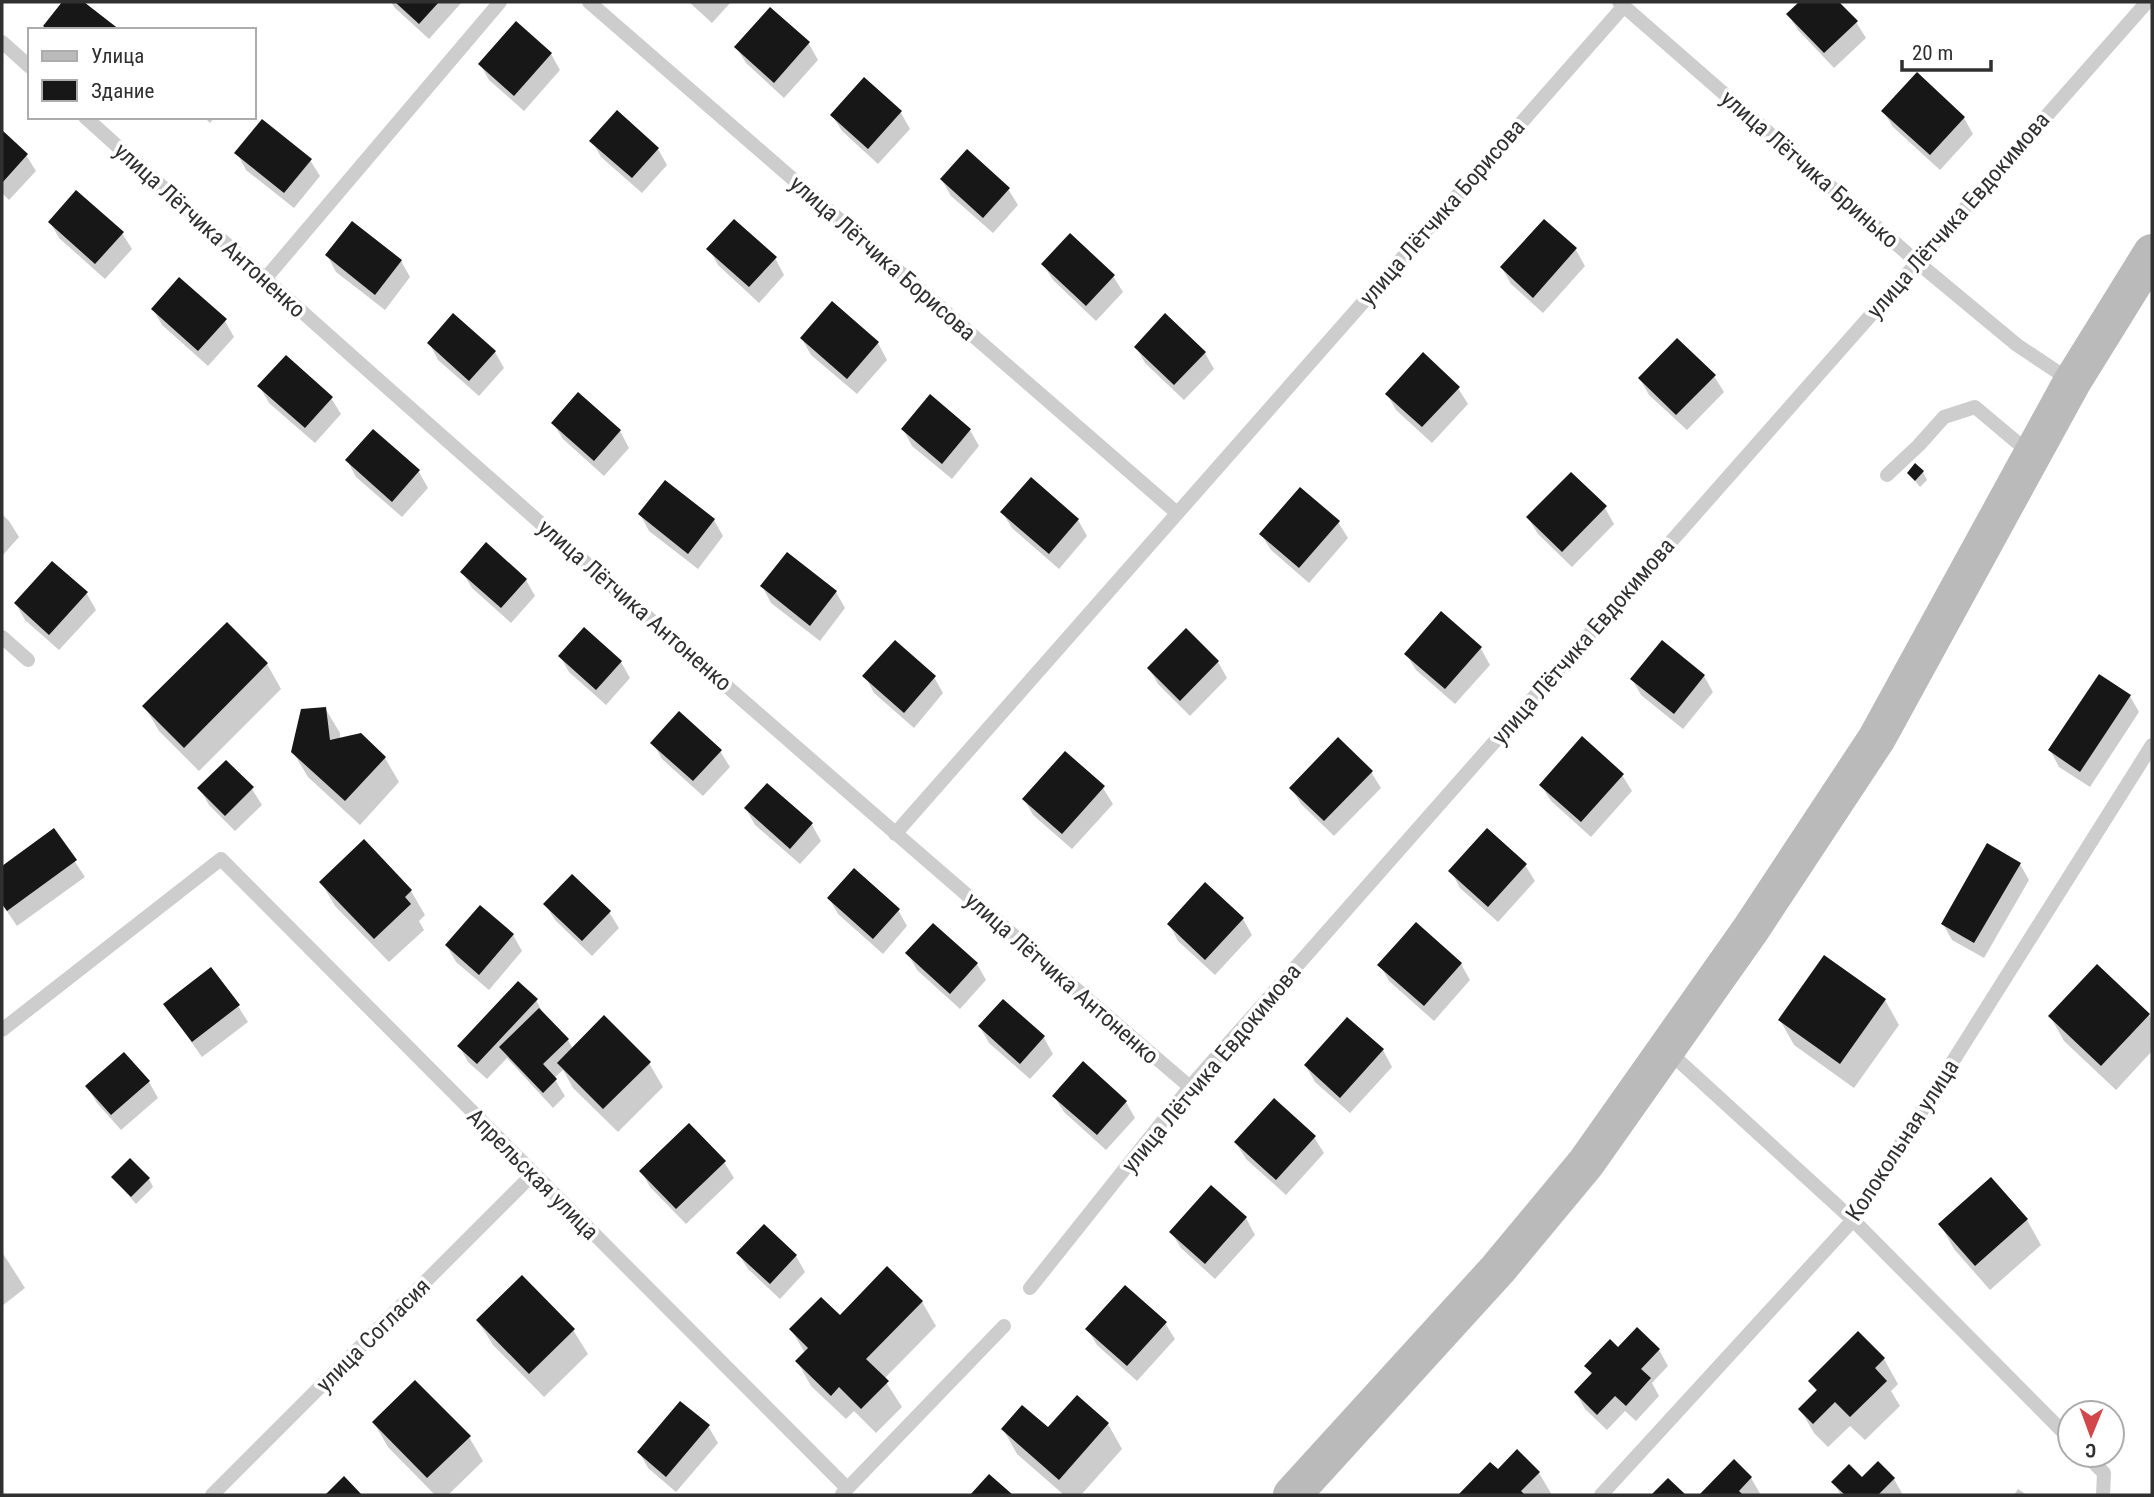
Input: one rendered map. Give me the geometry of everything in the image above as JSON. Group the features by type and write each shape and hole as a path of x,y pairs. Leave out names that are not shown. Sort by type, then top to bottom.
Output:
{"street":[{"path":"1292,1495 1498,1269 1586,1163 1751,929 1877,738 2073,382 2152,253"}],"lane":[{"path":"265,279 500,2"},
{"name":"улица Лётчика Борисова","path":"589,2 1177,513"},
{"name":"улица Лётчика Евдокимова","path":"1030,1288 1190,1087 2147,2"},
{"name":"улица Лётчика Борисова","path":"895,834 1622,4"},
{"name":"улица Лётчика Бринько","path":"1622,4 1917,262 2017,345 2073,382"},
{"path":"2,42 28,65"},
{"name":"улица Лётчика Антоненко","path":"87,119 895,834 1190,1087"},
{"path":"1887,475 1944,417 1975,407 2033,456"},
{"path":"2,637 28,660"},
{"name":"Колокольная улица","path":"1601,1495 1853,1220 2152,745"},
{"name":"Апрельская улица","path":"2,1030 221,859 844,1492"},
{"path":"1667,1050 1853,1220 2056,1425"},
{"name":"улица Согласия","path":"212,1495 533,1174"},
{"path":"844,1492 1004,1326"},
{"path":"2100,1469 2104,1473 2103,1495"}],"building":[{"path":"62,2 84,2 117,28 46,28 43,26"},
{"path":"395,2 439,2 419,24"},
{"path":"1799,2 1839,2 1858,21 1824,53 1786,14"},
{"path":"770,7 810,42 774,83 734,47"},
{"path":"516,21 552,53 514,96 478,64"},
{"path":"1917,72 1965,117 1930,155 1881,111"},
{"path":"864,77 902,111 868,149 830,115"},
{"path":"617,110 659,148 632,178 589,141"},
{"path":"262,119 312,159 284,193 234,153"},
{"path":"2,130 28,154 2,183"},
{"path":"967,149 1010,188 983,218 940,179"},
{"path":"76,190 124,232 95,264 48,222"},
{"path":"734,219 777,257 749,287 706,249"},
{"path":"1544,219 1577,248 1533,298 1500,267"},
{"path":"352,221 402,260 375,295 325,255"},
{"path":"1070,233 1115,275 1086,306 1041,264"},
{"path":"179,277 227,319 198,351 151,309"},
{"path":"832,301 879,342 847,379 800,338"},
{"path":"453,313 496,351 469,381 427,343"},
{"path":"1165,313 1206,352 1174,385 1134,347"},
{"path":"1677,338 1716,375 1676,415 1638,378"},
{"path":"1423,352 1460,387 1422,427 1385,394"},
{"path":"286,355 333,397 305,428 257,386"},
{"path":"578,392 621,430 594,461 551,423"},
{"path":"930,394 971,429 942,464 901,429"},
{"path":"373,429 420,470 392,502 345,460"},
{"path":"1915,463 1924,471 1915,481 1907,473"},
{"path":"1571,472 1607,506 1562,552 1526,517"},
{"path":"1031,477 1079,519 1049,554 1000,512"},
{"path":"665,480 715,519 688,554 638,514"},
{"path":"1300,487 1340,521 1299,568 1259,534"},
{"path":"486,542 527,579 501,608 460,572"},
{"path":"787,552 837,591 810,626 760,586"},
{"path":"52,561 88,592 49,635 14,603"},
{"path":"1441,611 1482,647 1445,689 1404,654"},
{"path":"227,622 268,663 184,748 142,706"},
{"path":"584,627 622,661 596,690 558,656"},
{"path":"1186,628 1219,661 1180,701 1147,668"},
{"path":"895,640 936,676 904,713 862,676"},
{"path":"1662,640 1705,675 1674,714 1630,679"},
{"path":"2099,674 2131,695 2080,772 2048,750"},
{"path":"326,707 330,740 361,733 386,757 345,801 291,752 301,709"},
{"path":"679,711 722,750 693,781 650,743"},
{"path":"1582,736 1624,774 1581,822 1539,785"},
{"path":"1338,737 1373,771 1324,821 1289,788"},
{"path":"1065,751 1105,786 1062,834 1022,799"},
{"path":"226,760 254,787 225,816 197,788"},
{"path":"767,783 813,823 790,849 744,808"},
{"path":"54,828 77,860 7,911 2,904 2,866"},
{"path":"1487,828 1527,864 1488,907 1448,871"},
{"path":"364,839 412,890 405,897 411,904 374,939 319,882"},
{"path":"1987,843 2021,863 1974,943 1941,924"},
{"path":"854,868 900,909 873,939 827,898"},
{"path":"572,874 611,911 582,941 543,904"},
{"path":"1205,882 1244,918 1205,960 1167,924"},
{"path":"480,905 514,934 479,975 445,945"},
{"path":"1416,922 1462,963 1424,1006 1377,965"},
{"path":"933,923 978,963 950,994 905,953"},
{"path":"1824,955 1886,999 1840,1064 1778,1020"},
{"path":"2097,964 2150,1014 2101,1066 2048,1016"},
{"path":"211,967 240,1005 192,1042 163,1004"},
{"path":"518,981 538,999 477,1064 457,1046"},
{"path":"1003,999 1045,1036 1020,1064 978,1026"},
{"path":"539,1008 569,1039 543,1064 557,1079 543,1093 499,1047"},
{"path":"604,1015 651,1062 603,1109 557,1063"},
{"path":"1347,1017 1384,1049 1340,1098 1304,1065"},
{"path":"124,1052 150,1081 111,1115 85,1086"},
{"path":"1083,1061 1127,1101 1097,1135 1052,1096"},
{"path":"1274,1098 1316,1136 1276,1180 1234,1142"},
{"path":"689,1123 726,1161 676,1209 639,1171"},
{"path":"130,1158 150,1178 131,1197 111,1177"},
{"path":"1991,1177 2028,1219 1975,1266 1938,1224"},
{"path":"1211,1185 1247,1217 1205,1264 1169,1232"},
{"path":"764,1224 797,1255 770,1284 736,1253"},
{"path":"887,1266 923,1301 866,1359 889,1381 861,1409 839,1387 831,1396 795,1361 808,1348 789,1329 821,1297 840,1315"},
{"path":"522,1275 575,1329 529,1374 476,1320"},
{"path":"1125,1285 1167,1322 1127,1366 1085,1329"},
{"path":"1637,1327 1660,1349 1641,1369 1651,1378 1626,1406 1615,1396 1597,1415 1574,1392 1592,1373 1584,1366 1610,1339 1618,1347"},
{"path":"1858,1331 1885,1358 1875,1368 1887,1381 1850,1417 1835,1402 1813,1424 1798,1409 1817,1390 1808,1381"},
{"path":"415,1380 471,1436 427,1478 372,1422"},
{"path":"1077,1395 1109,1423 1059,1480 1001,1429 1022,1405 1048,1427"},
{"path":"680,1401 710,1425 666,1477 637,1452"},
{"path":"1517,1449 1540,1472 1521,1491 1525,1495 1458,1495 1490,1462 1498,1469"},
{"path":"1734,1459 1752,1477 1739,1491 1743,1495 1699,1495"},
{"path":"1878,1461 1895,1478 1878,1495 1845,1495 1831,1482 1849,1464 1862,1477"},
{"path":"989,1474 1013,1495 970,1495"},
{"path":"344,1476 362,1495 325,1495"},
{"path":"1668,1478 1686,1495 1651,1495"}]}
